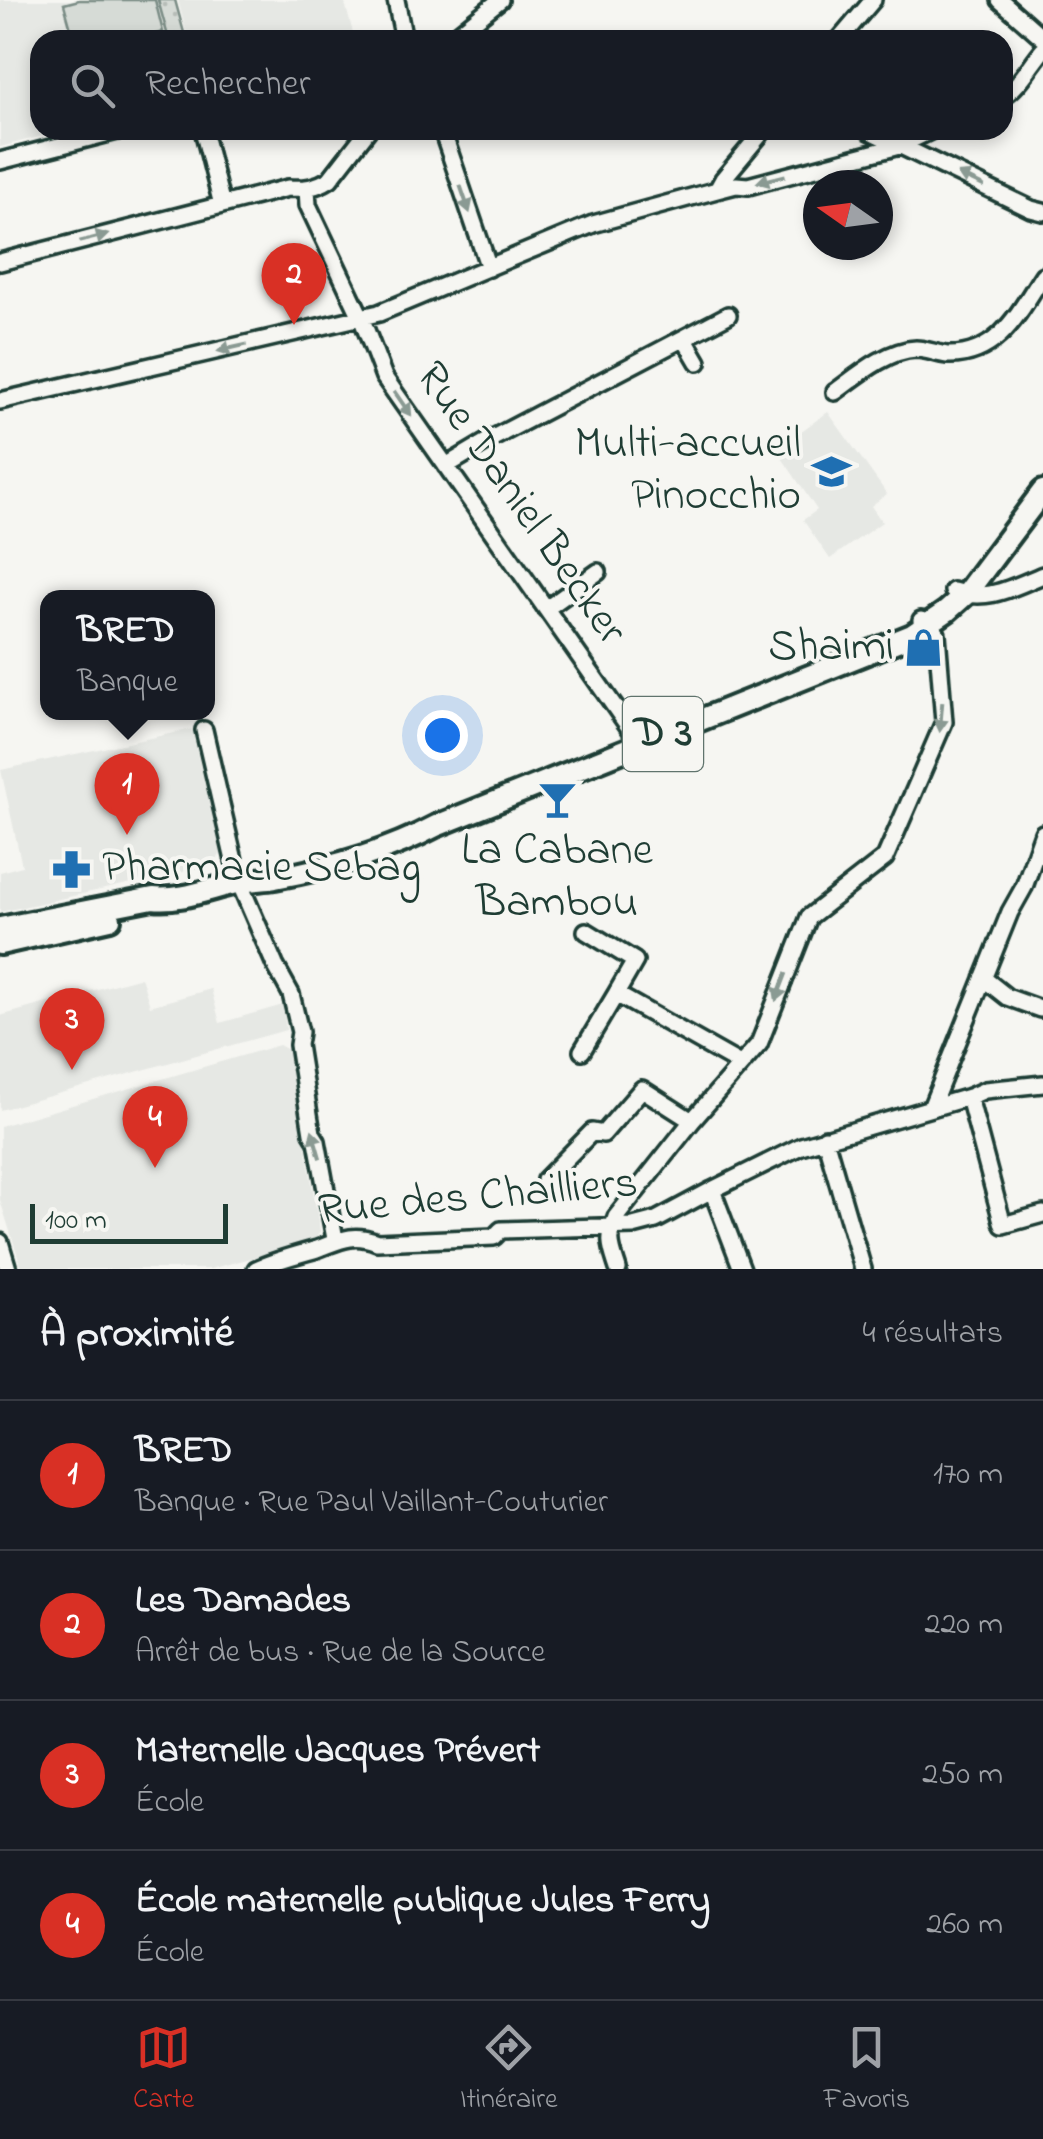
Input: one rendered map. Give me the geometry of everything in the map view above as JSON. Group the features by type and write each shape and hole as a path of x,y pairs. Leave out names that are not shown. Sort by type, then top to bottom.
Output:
{"main road":[{"name":"D 3","path":"0,928 153,898 167,900 354,861 914,633 924,622 948,611 1043,491"},
{"name":"D 3","path":"0,944 155,910 167,900"}],"street":[{"path":"396,0 402,30"},
{"path":"462,30 500,0"},
{"path":"848,30 873,0"},
{"path":"1000,0 1043,38"},
{"path":"1013,90 1043,50"},
{"path":"0,162 83,140"},
{"path":"205,140 222,205"},
{"path":"0,262 288,188 307,189 330,179 360,140"},
{"path":"445,140 489,268"},
{"path":"717,190 756,140"},
{"path":"887,140 1043,212"},
{"path":"0,401 379,313 592,224 911,140"},
{"name":"Rue Daniel Becker","path":"307,189 308,205 384,378 640,743"},
{"path":"835,392 874,364 916,349 944,355 964,354 986,346 1020,313 1043,275"},
{"path":"446,466 728,315"},
{"path":"684,338 698,362"},
{"path":"546,608 598,572"},
{"path":"959,593 991,596 1043,575"},
{"path":"618,1269 610,1244 612,1228 627,1201 759,1044 808,917 884,858 944,722 937,634 924,622"},
{"path":"204,730 239,882 291,994 297,1016 312,1133 318,1141 335,1240"},
{"path":"930,1108 1043,833"},
{"path":"1024,886 1043,890"},
{"path":"582,1051 635,961 586,931"},
{"path":"983,978 1007,997 1040,1009"},
{"path":"616,994 740,1064"},
{"name":"Rue des Chailliers","path":"256,1269 335,1240 366,1237 377,1242 494,1236 501,1230 633,1226 656,1220 800,1146 985,1090 1043,1084"},
{"path":"545,1180 592,1132 603,1134 642,1089 692,1121"},
{"path":"969,1097 1003,1225 1043,1214"},
{"path":"824,1138 864,1269"},
{"path":"712,1190 742,1269"},
{"path":"0,1242 8,1269"}],"shaded area":[{"path":"0,0 158,0 166,30 30,30 30,139 0,147"},
{"path":"79,0 155,0 162,30 71,30 64,4"},
{"path":"158,0 175,0 183,30 166,30"},
{"path":"178,0 344,0 352,30 186,30"},
{"name":"Multi-accueil Pinocchio","path":"828,412 887,494 871,506 882,522 830,559 803,520 817,510 776,449"},
{"path":"192,729 221,853 214,865 0,912 0,872 22,866 1,770"},
{"path":"141,977 150,1006 211,989 220,1023 283,1005 286,1030 0,1110 0,1016"},
{"path":"279,1045 290,1051 320,1232 314,1241 210,1269 22,1269 0,1200 0,1126"}],"place":[{"name":"Les Damades","path":"294,325"},
{"name":"Multi-accueil Pinocchio","path":"831,471"},
{"name":"Shaimi","path":"924,648"},
{"name":"La Cabane Bambou","path":"557,799"},
{"name":"BRED","path":"127,835"},
{"name":"Pharmacie Sebag","path":"72,869"},
{"name":"Maternelle Jacques Prévert","path":"72,1070"},
{"name":"École maternelle publique Jules Ferry","path":"155,1168"}]}
